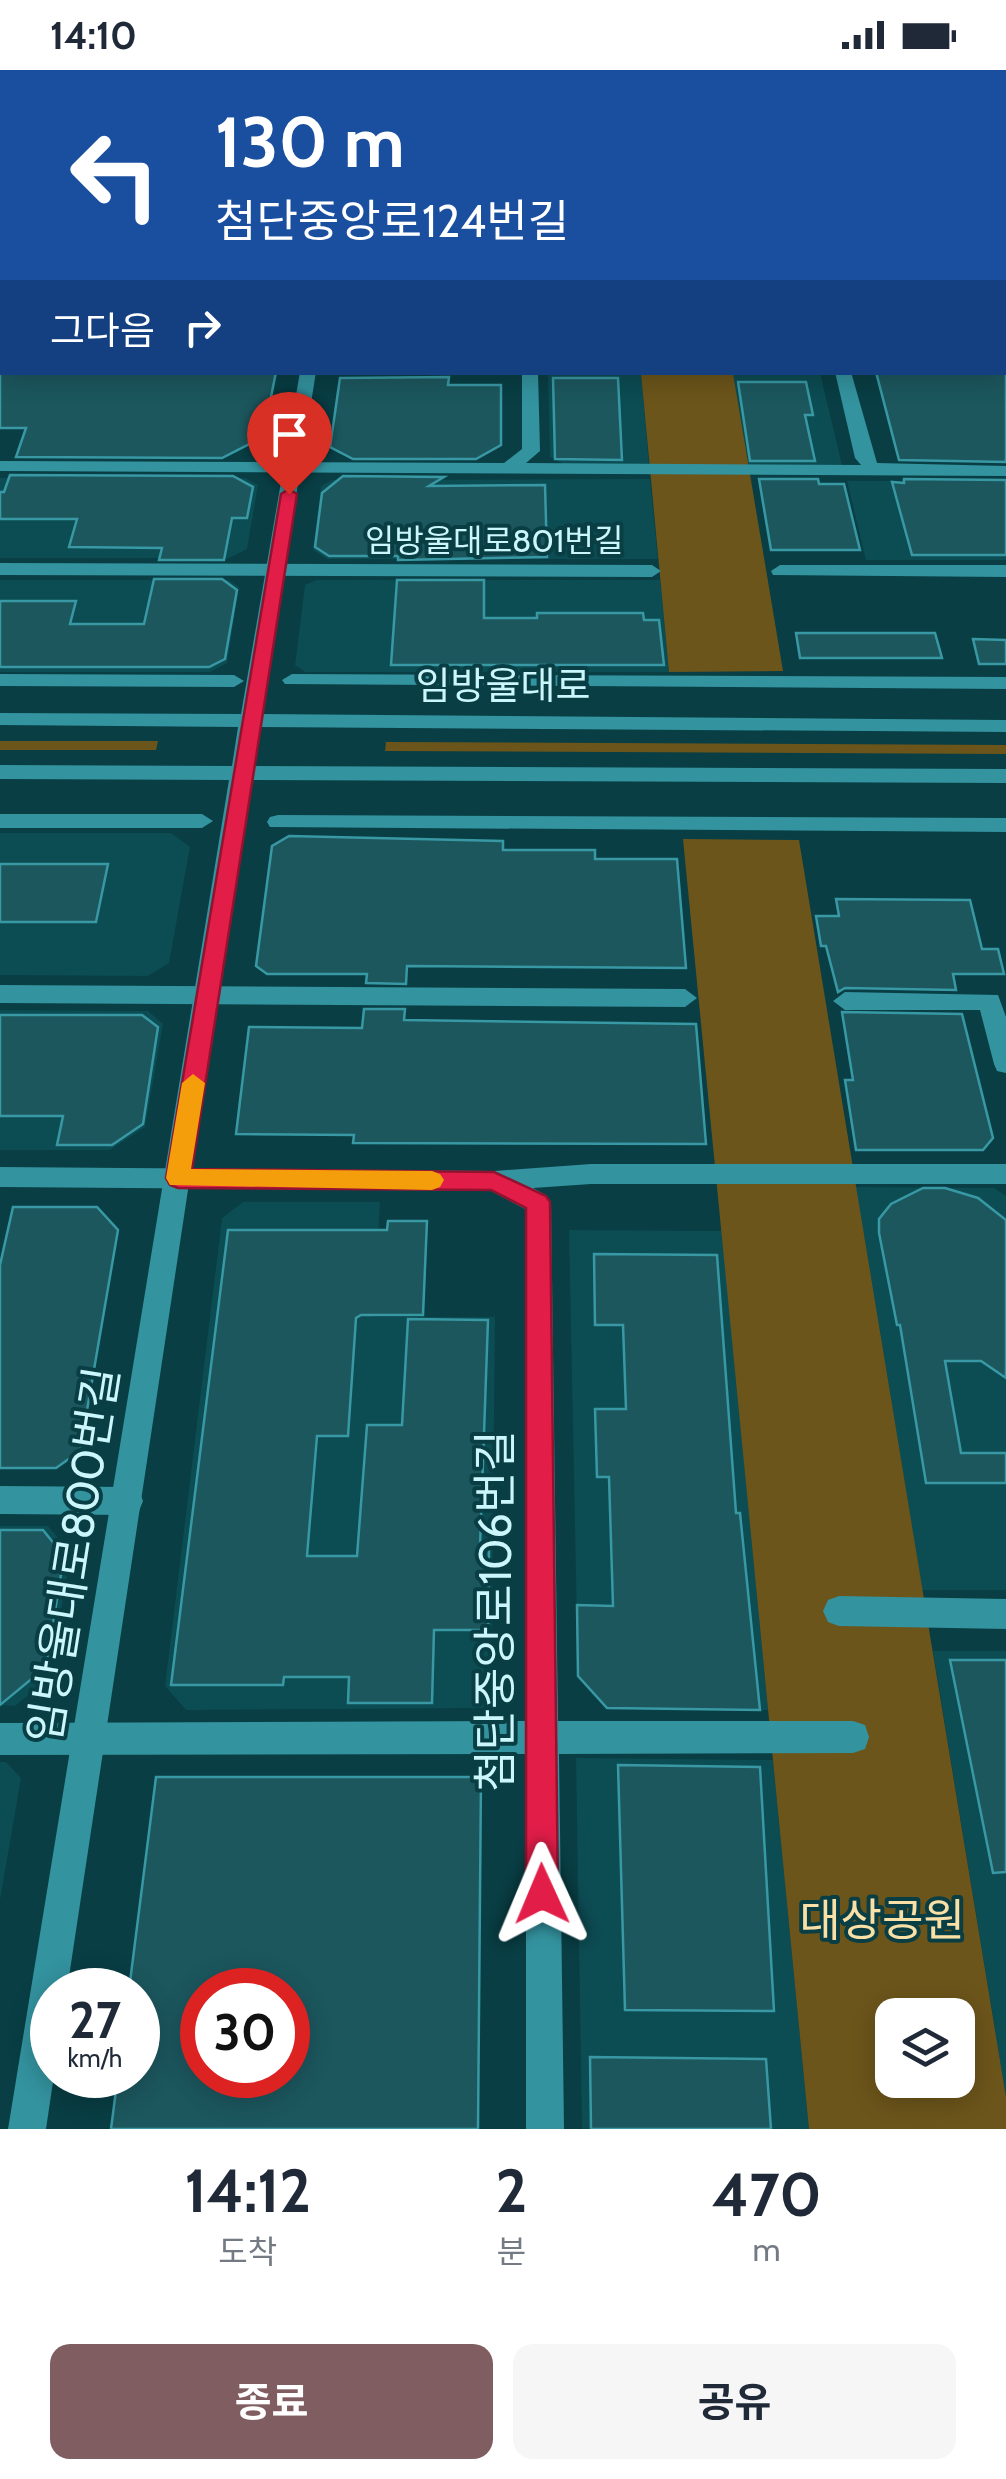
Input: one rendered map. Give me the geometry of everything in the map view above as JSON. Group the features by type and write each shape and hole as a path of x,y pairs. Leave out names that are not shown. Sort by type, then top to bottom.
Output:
{"street":[{"path":"250,719 308,375"},
{"path":"508,468 531,451 530,375"},
{"path":"844,375 864,458 872,468"},
{"path":"0,466 1006,470"},
{"name":"임방울대로801번길","path":"0,569 652,571"},
{"path":"780,571 1006,571"},
{"path":"0,680 234,681"},
{"path":"292,680 1006,683"},
{"name":"임방울대로","path":"0,719 1006,726"},
{"name":"임방울대로800번길","path":"27,2129 250,719"},
{"path":"0,772 1006,776"},
{"path":"0,821 202,822"},
{"path":"278,822 1006,824"},
{"path":"0,994 685,998"},
{"path":"844,1001 990,1001 1006,1064"},
{"path":"0,1177 494,1181 591,1174 1006,1174"},
{"name":"첨단중앙로106번길","path":"494,1181 538,1202 545,2129"},
{"path":"0,1500 128,1501"},
{"path":"839,1611 1006,1614"},
{"path":"0,1738 854,1737"}],"shaded area":[{"path":"548,375 641,375 649,465 564,464 550,457"},
{"path":"733,375 820,375 843,469 749,469"},
{"path":"0,478 245,478 258,485 247,549 229,558 0,558"},
{"path":"650,479 658,559 327,559 313,550 321,486 332,480"},
{"path":"847,481 1006,481 1006,560 866,560"},
{"path":"0,580 228,580 239,587 227,663 210,672 0,672"},
{"path":"316,580 660,580 669,672 305,672 295,665 305,585"},
{"path":"0,833 171,833 190,847 169,963 148,976 0,975"},
{"path":"0,1010 148,1011 163,1024 145,1127 110,1150 0,1150"},
{"path":"855,1187 994,1188 1006,1196 1006,1590 922,1590"},
{"path":"243,1202 380,1202 374,1317 495,1317 491,1708 186,1710 165,1686 222,1218"},
{"path":"569,1230 722,1231 768,1710 607,1708 578,1676"},
{"path":"0,1526 48,1526 71,1553 49,1678 15,1706 0,1705"},
{"path":"933,1651 1006,1651 1006,2097"},
{"path":"576,1758 773,1760 809,2129 582,2129"},
{"path":"0,1762 6,1762 21,1778 0,1900"}],"green space":[{"path":"641,375 733,375 783,671 669,672"},
{"path":"0,741 158,741 156,750 0,750"},
{"path":"386,742 1006,745 1006,754 385,751"},
{"name":"대상공원","path":"683,839 799,840 1006,2097 1006,2129 809,2129"}],"building":[{"path":"0,375 275,375 263,437 222,458 16,457 26,428 0,428"},
{"path":"877,375 1006,375 1006,462 899,460"},
{"path":"449,377 448,385 501,385 501,445 476,459 353,459 330,447 340,378"},
{"path":"553,378 618,378 622,460 555,459"},
{"path":"738,382 806,382 813,415 805,415 815,461 750,461"},
{"path":"10,475 233,476 253,487 247,518 232,518 224,560 159,560 162,548 69,547 77,519 0,519 0,492 4,492"},
{"path":"343,476 444,477 429,486 545,485 547,557 398,560 398,556 329,556 315,547 322,493"},
{"path":"759,479 818,479 819,484 844,484 860,550 771,550"},
{"path":"904,479 1006,480 1006,555 912,555 892,482 904,483"},
{"path":"154,579 222,579 237,590 225,659 209,667 0,667 0,601 76,601 70,624 144,624"},
{"path":"397,580 484,580 484,618 537,618 537,613 643,613 644,620 659,620 664,665 391,665"},
{"path":"796,633 935,633 942,658 800,658"},
{"path":"973,639 1006,640 1006,664 979,664"},
{"path":"289,836 503,841 503,850 595,850 595,859 677,859 686,968 407,966 406,984 366,983 367,974 267,974 256,966 272,846"},
{"path":"0,864 108,864 96,922 0,922"},
{"path":"836,899 970,900 982,949 998,949 1004,974 953,974 956,990 845,988 838,992 826,946 821,946 816,916 839,916"},
{"path":"364,1009 405,1009 404,1020 696,1024 706,1144 353,1143 354,1135 236,1134 249,1027 362,1028"},
{"path":"842,1012 962,1014 993,1138 983,1150 856,1150 845,1080 853,1080"},
{"path":"0,1015 142,1015 158,1027 143,1124 112,1145 57,1145 63,1116 0,1116"},
{"path":"923,1188 945,1188 978,1198 1006,1220 1006,1378 981,1361 945,1361 961,1453 1006,1453 1006,1483 926,1483 900,1325 879,1233 879,1219 891,1204"},
{"path":"13,1207 97,1207 118,1230 80,1451 56,1468 0,1468 0,1265"},
{"path":"388,1221 427,1221 423,1315 356,1318 348,1436 317,1436 307,1556 357,1556 367,1425 402,1425 408,1319 488,1320 480,1547 489,1547 488,1630 434,1630 432,1703 348,1703 349,1677 284,1677 283,1685 171,1685 228,1230 387,1230"},
{"path":"594,1254 717,1255 736,1513 740,1513 760,1710 607,1708 578,1676 577,1605 613,1606 609,1477 597,1477 595,1409 626,1409 623,1325 595,1325"},
{"path":"0,1530 43,1530 64,1556 46,1667 0,1705"},
{"path":"950,1660 1006,1660 1006,1872 993,1873"},
{"path":"618,1765 760,1767 774,2011 625,2010"},
{"path":"156,1777 481,1777 478,2129 111,2129 115,2098 160,2098 160,1968 132,1968"},
{"path":"590,2057 766,2059 771,2129 591,2129"}],"slow traffic":[{"path":"193,1083 178,1178 432,1180"}],"route":[{"path":"289,494 178,1178 494,1181 538,1202 542,1894"}]}
